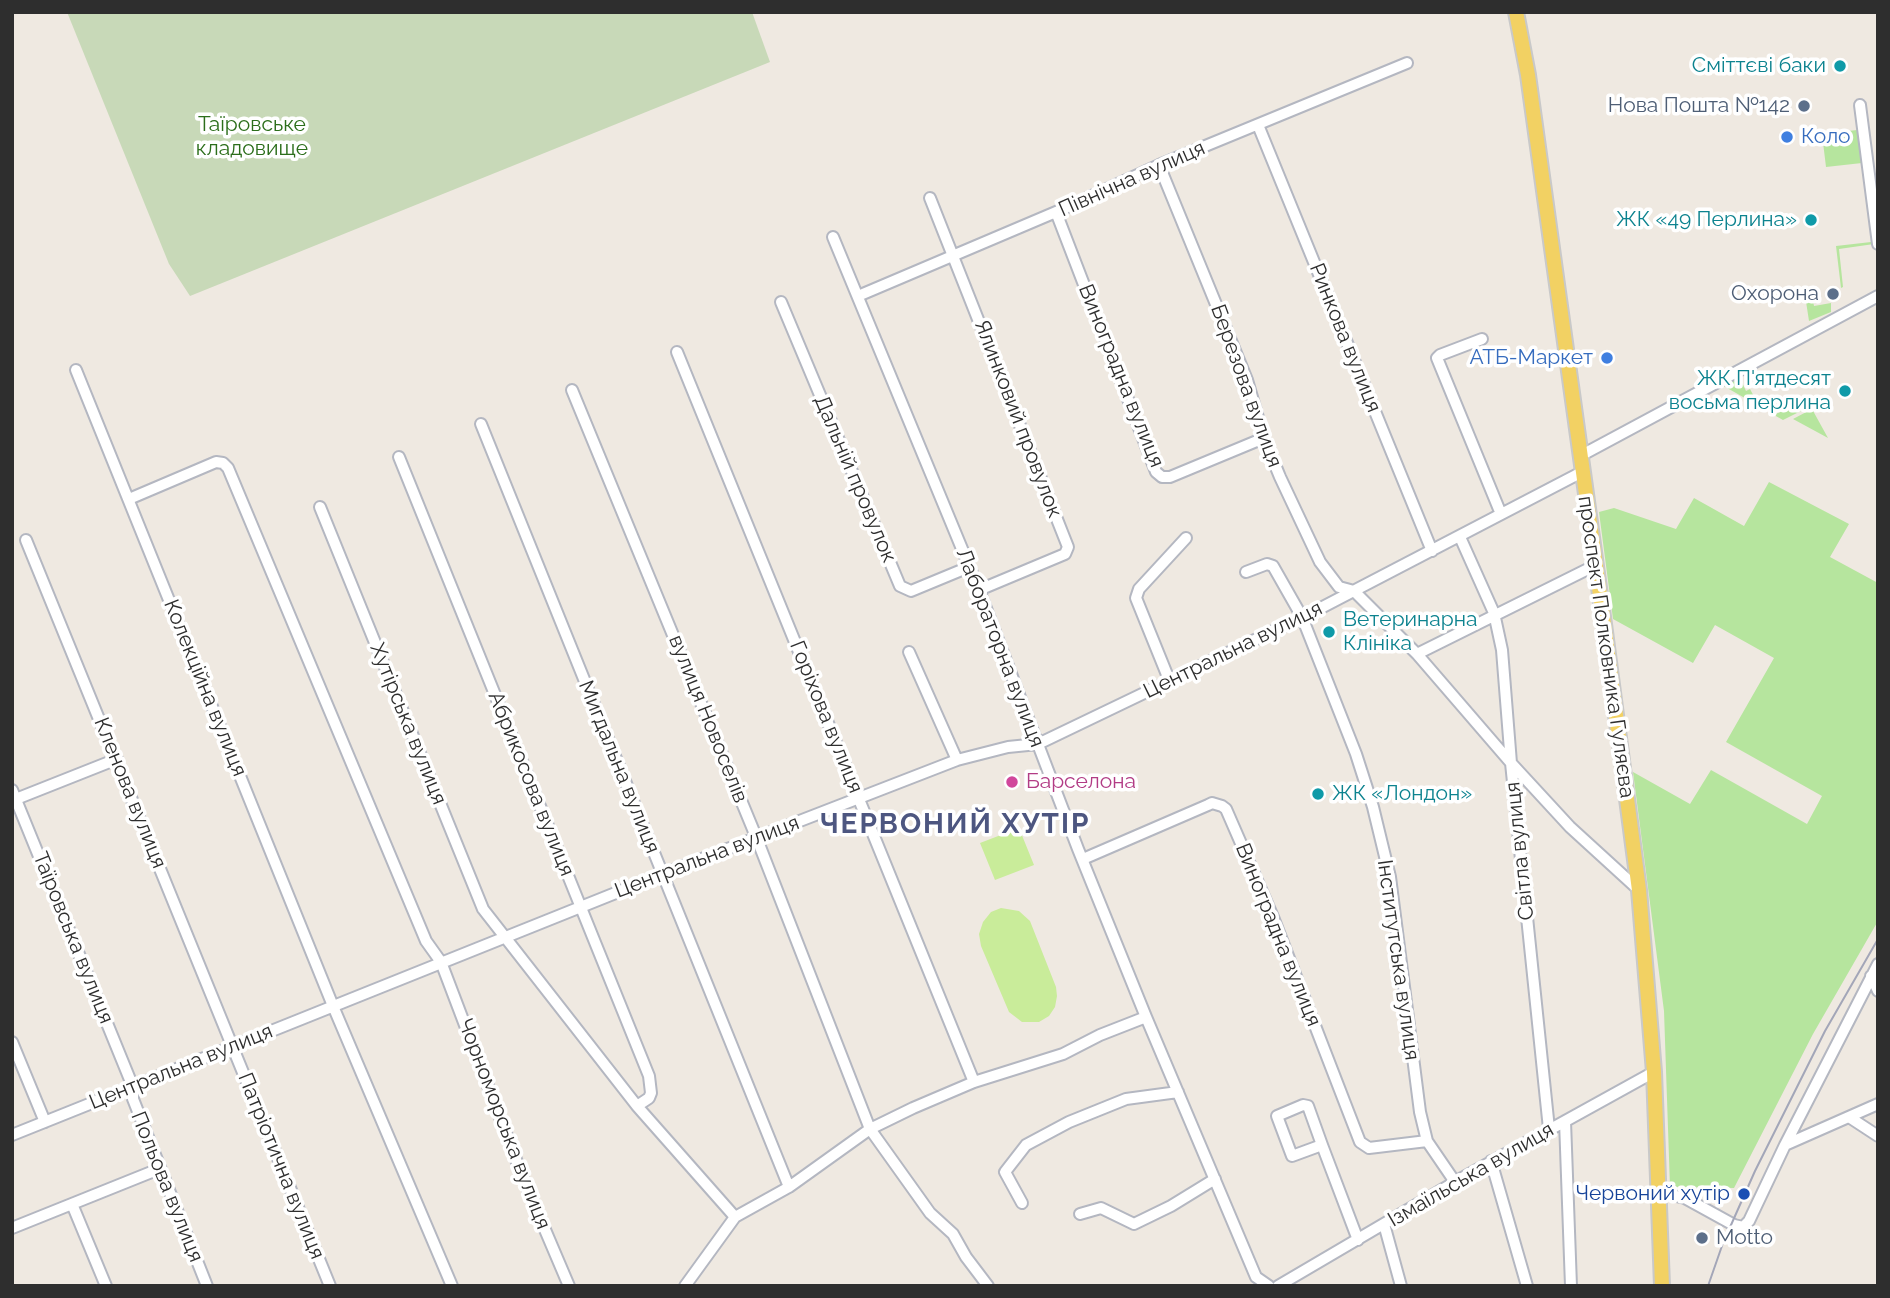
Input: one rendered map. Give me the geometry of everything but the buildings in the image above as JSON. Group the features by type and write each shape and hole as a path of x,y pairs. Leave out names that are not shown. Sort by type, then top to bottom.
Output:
{"main road":[{"name":"проспект Полковника Гуляєва","path":"1517,12 1528,75 1639,890 1654,1072 1662,1286"}],"street":[{"name":"Північна вулиця","path":"858,296 1159,165 1407,63"},
{"path":"1860,105 1878,244"},
{"name":"Ринкова вулиця","path":"1258,125 1432,551"},
{"name":"Березова вулиця","path":"1159,165 1247,380 1264,438 1291,503 1320,562 1339,587 1354,591"},
{"name":"Ялинковий провулок","path":"930,198 1068,547 1065,554 979,590"},
{"name":"Виноградна вулиця","path":"1056,212 1156,472 1162,477 1170,477 1264,438"},
{"name":"Лабораторна вулиця","path":"833,237 979,590 1146,1017 1256,1277 1269,1286"},
{"path":"1580,456 1878,296"},
{"name":"Дальній провулок","path":"781,302 900,586 911,591 969,567"},
{"path":"1482,338 1437,358 1501,514"},
{"name":"Горіхова вулиця","path":"677,352 974,1082"},
{"name":"Колекційна вулиця","path":"76,370 334,1006 452,1286"},
{"name":"вулиця Новоселів","path":"572,390 757,839 870,1129 930,1213 953,1234 988,1286"},
{"name":"Мигдальна вулиця","path":"481,424 789,1187"},
{"name":"Абрикосова вулиця","path":"399,457 649,1076 651,1093 649,1098 637,1106"},
{"path":"129,499 216,462 223,463 228,468 426,940 441,962"},
{"name":"Центральна вулиця","path":"12,1135 504,937 957,760 1008,747 1038,744 1354,591 1582,472"},
{"name":"Хутірська вулиця","path":"320,507 483,909 504,937"},
{"path":"1460,537 1494,615 1502,650 1511,763 1570,827 1639,890"},
{"path":"1170,682 1136,598 1142,586 1186,538"},
{"name":"Кленова вулиця","path":"26,540 233,1046"},
{"name":"Інститутська вулиця","path":"1246,572 1267,564 1273,566 1302,617 1356,754 1373,807 1390,877 1416,1093 1427,1141 1455,1182"},
{"path":"1417,654 1596,565"},
{"name":"Світла вулиця","path":"1354,591 1417,654 1511,763 1549,1129"},
{"path":"909,652 957,760"},
{"path":"14,794 117,759"},
{"name":"Таїровська вулиця","path":"14,794 133,1087"},
{"name":"Виноградна вулиця","path":"1083,859 1212,803 1226,809 1273,917 1360,1142 1369,1148 1427,1141"},
{"path":"504,937 637,1106 735,1217"},
{"name":"Чорноморська вулиця","path":"441,962 523,1178 569,1286"},
{"path":"1659,1192 1685,1198 1734,1225 1744,1227 1749,1222 1785,1145 1878,964"},
{"path":"1871,976 1878,991"},
{"path":"685,1286 735,1217 789,1187 870,1129 974,1082 1063,1054 1100,1035 1146,1017"},
{"path":"12,1042 45,1122"},
{"name":"Патріотична вулиця","path":"233,1046 330,1286"},
{"name":"Ізмаїльська вулиця","path":"1299,1280 1357,1240 1455,1182 1654,1072"},
{"name":"Польова вулиця","path":"133,1087 132,1099 207,1286"},
{"path":"1022,1203 1005,1172 1026,1145 1069,1122 1126,1099 1178,1092"},
{"path":"1785,1145 1878,1104"},
{"path":"1322,1145 1292,1156 1277,1116 1306,1105 1322,1145 1357,1240"},
{"path":"1849,1116 1878,1136"},
{"path":"1565,1121 1571,1286"},
{"path":"1491,1161 1527,1286"},
{"path":"12,1228 159,1169"},
{"path":"1080,1214 1101,1208 1134,1224 1171,1206 1214,1179"},
{"path":"72,1204 106,1286"},
{"path":"1384,1224 1401,1286"},
{"path":"1278,1286 1299,1280"}],"green space":[{"name":"Таїровське кладовище","path":"67,12 752,12 770,62 190,296 169,264"},
{"path":"1857,130 1862,163 1826,167 1822,134"},
{"path":"1871,235 1874,244 1839,249 1841,288 1836,246 1871,242"},
{"path":"1805,295 1808,295 1809,301 1813,301 1814,306 1831,303 1831,312 1809,321"},
{"path":"1738,374 1746,391 1750,389 1759,406 1720,384"},
{"path":"1810,396 1817,403 1783,420 1774,415"},
{"path":"1812,409 1828,438 1793,419"},
{"path":"1769,482 1849,524 1830,557 1878,583 1878,921 1813,1034 1734,1188 1670,1187 1664,1011 1633,772 1690,804 1711,770 1807,824 1822,796 1726,742 1774,658 1715,625 1693,663 1613,619 1599,512 1614,508 1676,529 1694,498 1744,526"},
{"path":"1019,828 1034,865 995,880 980,843"},
{"path":"1001,908 1019,911 1030,921 1056,987 1055,1007 1049,1016 1039,1022 1022,1022 1009,1012 981,946 979,934 983,922 991,912"}],"tram line":[{"path":"1708,1286 1723,1243 1755,1171 1825,1031 1878,939"}],"place":[{"name":"Сміттєві баки","path":"1840,66"},
{"name":"Нова Пошта №142","path":"1804,106"},
{"name":"Коло","path":"1787,137"},
{"name":"ЖК «49 Перлина»","path":"1811,220"},
{"name":"Охорона","path":"1833,294"},
{"name":"АТБ-Маркет","path":"1607,358"},
{"name":"ЖК П'ятдесят восьма перлина","path":"1845,391"},
{"name":"Ветеринарна Клініка","path":"1329,632"},
{"name":"Барселона","path":"1012,782"},
{"name":"ЖК «Лондон»","path":"1318,794"},
{"name":"Червоний хутір","path":"1744,1194"},
{"name":"Motto","path":"1702,1238"}],"district":[{"name":"ЧЕРВОНИЙ ХУТІР","path":"955,825"}]}
